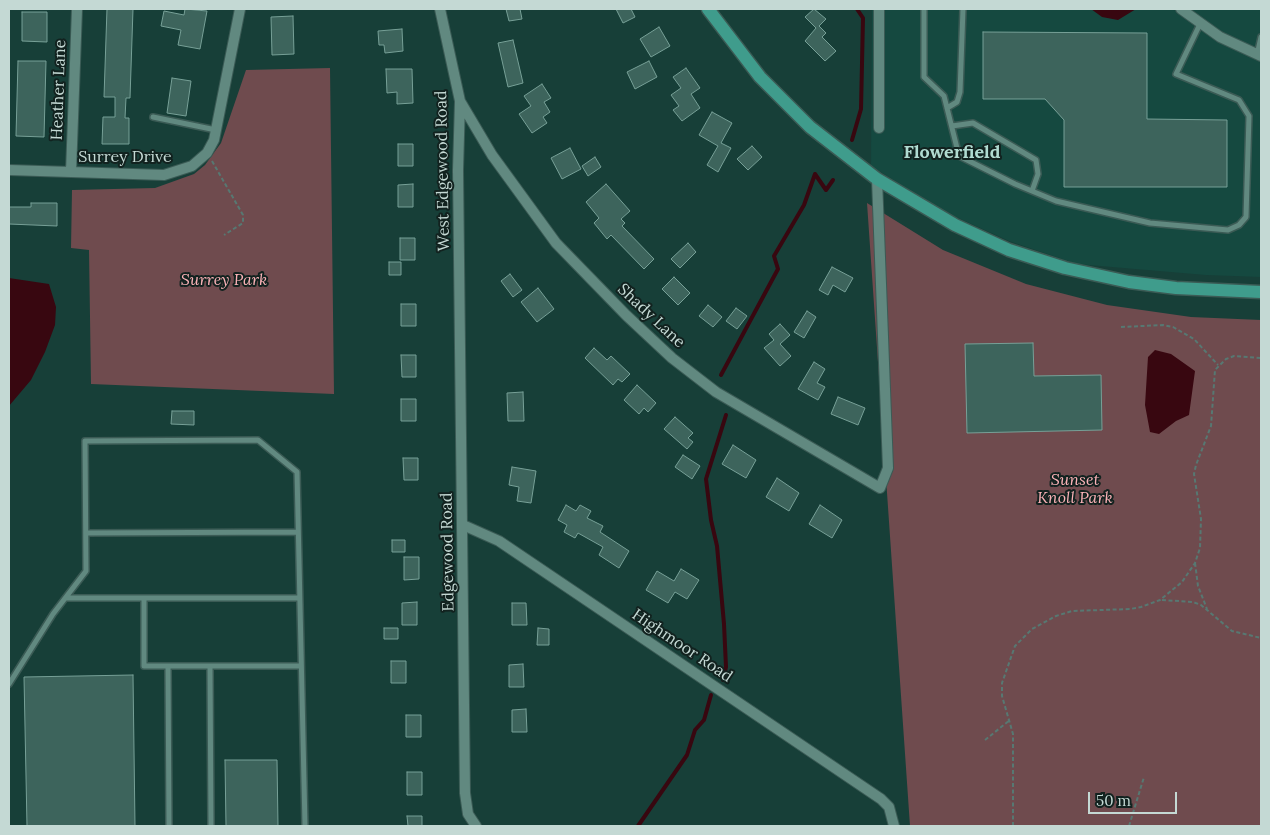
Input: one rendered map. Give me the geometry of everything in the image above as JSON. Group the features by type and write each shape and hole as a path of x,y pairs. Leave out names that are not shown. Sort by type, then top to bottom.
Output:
{"main road":[{"path":"708,9 760,77 810,127 877,179 955,225 1009,250 1064,268 1129,282 1176,288 1261,292"}],"street":[{"name":"Heather Lane","path":"71,172 77,9"},
{"path":"208,153 217,130 240,9"},
{"name":"West Edgewood Road","path":"440,9 460,101 458,170 460,274"},
{"path":"879,9 879,128"},
{"path":"1181,9 1220,37 1259,56"},
{"name":"Shady Lane","path":"460,101 492,155 556,243 626,315 672,358 716,392 880,488 888,468 877,179"},
{"name":"Surrey Drive","path":"9,170 173,174 192,166 208,153"},
{"name":"Edgewood Road","path":"460,274 465,794 468,814 476,826"},
{"name":"Highmoor Road","path":"463,525 499,541 881,798 889,807 894,826"}],"lane":[{"path":"924,9 924,77 944,96 959,156 1056,201 1150,223 1228,230 1239,225 1246,217 1249,116 1239,100 1176,74 1200,24"},
{"path":"947,108 957,102 960,92 963,9"},
{"path":"1259,56 1261,37"},
{"path":"152,117 217,130"},
{"path":"952,126 973,123 1036,160 1038,174 1032,191"},
{"path":"9,684 53,614 86,571 85,441 258,440 297,472 298,598 305,826"},
{"path":"87,533 297,532"},
{"path":"66,598 298,598"},
{"path":"144,598 144,666 300,666"},
{"path":"168,666 169,826"},
{"path":"210,666 211,826"}],"path":[{"path":"208,153 243,216 243,223 224,235"},
{"path":"1121,327 1163,325 1173,327 1194,339 1218,365"},
{"path":"1208,611 1198,586 1196,563 1200,548 1201,519 1194,474 1211,426 1214,377 1218,365 1234,356 1261,358"},
{"path":"1160,600 1182,582 1196,563"},
{"path":"1012,826 1013,734 1010,720 1003,704 1002,683 1014,646 1032,629 1050,619 1072,611 1130,609 1160,600 1171,599 1193,602 1208,611 1232,631 1261,638"},
{"path":"985,740 1010,720"},
{"path":"1129,826 1144,777"}],"shaded area":[{"path":"872,9 1261,9 1261,277 1206,275 1077,264 1009,241 945,212 871,166"},
{"path":"1091,9 1136,9 1118,20 1102,17"},
{"path":"9,278 49,284 56,307 55,325 45,352 31,380 9,406"},
{"path":"1155,350 1171,354 1195,371 1189,415 1176,421 1159,434 1150,432 1145,405 1148,357"}],"green space":[{"name":"Surrey Park","path":"330,68 334,394 91,384 89,250 71,248 72,190 155,188 194,174 205,165 221,143 246,70"},
{"name":"Sunset Knoll Park","path":"867,203 943,250 1026,284 1107,305 1191,317 1261,320 1261,826 910,826"}],"building":[{"path":"107,9 133,9 130,98 126,98 125,118 129,118 129,144 102,144 103,117 115,117 115,97 104,97"},
{"path":"185,9 207,11 200,49 178,45 181,30 161,26 164,11 184,15"},
{"path":"506,9 520,9 522,19 509,21"},
{"path":"616,9 631,9 635,17 623,23"},
{"path":"814,9 826,19 819,26 826,33 822,37 836,51 825,61 805,41 816,28 805,17"},
{"path":"22,12 47,12 47,42 22,41"},
{"path":"293,16 294,54 272,55 271,17"},
{"path":"659,27 670,46 651,57 640,39"},
{"path":"402,29 403,51 385,53 384,45 379,45 378,31"},
{"path":"983,32 1147,33 1147,119 1227,120 1227,187 1064,187 1064,120 1045,99 983,99"},
{"path":"513,40 523,83 508,87 498,43"},
{"path":"18,61 46,61 44,137 16,136"},
{"path":"649,61 657,77 635,89 627,72"},
{"path":"686,68 700,88 691,94 700,108 682,121 673,110 679,106 671,95 681,88 673,77"},
{"path":"386,69 412,69 413,103 397,104 397,92 387,93"},
{"path":"172,78 191,81 186,116 167,113"},
{"path":"542,84 551,98 544,102 550,112 543,117 547,123 532,133 519,114 531,106 524,96"},
{"path":"712,112 732,123 721,143 731,148 718,172 707,165 718,146 699,135"},
{"path":"398,144 413,144 413,166 398,166"},
{"path":"752,146 762,157 748,170 737,159"},
{"path":"570,148 581,169 562,179 551,158"},
{"path":"595,157 601,167 588,176 582,166"},
{"path":"413,184 413,207 398,207 398,185"},
{"path":"606,184 630,211 621,219 625,223 622,226 654,259 644,269 611,235 607,239 594,223 599,218 586,202"},
{"path":"31,203 57,203 57,226 9,224 9,207 31,207"},
{"path":"400,238 415,238 415,260 400,260"},
{"path":"688,243 696,252 680,268 671,259"},
{"path":"389,262 401,262 401,275 389,275"},
{"path":"832,267 853,278 845,292 833,285 828,295 819,290"},
{"path":"510,274 522,290 513,297 501,281"},
{"path":"674,277 690,293 678,305 662,289"},
{"path":"538,288 554,309 537,322 521,302"},
{"path":"401,304 416,304 416,326 401,326"},
{"path":"708,305 722,317 713,327 699,316"},
{"path":"736,308 747,316 737,329 726,321"},
{"path":"807,311 816,317 804,338 794,332"},
{"path":"780,324 790,335 780,344 791,356 780,366 764,348 774,340 769,334"},
{"path":"1033,343 1034,376 1101,375 1102,430 967,433 965,344"},
{"path":"594,348 607,360 611,356 630,374 622,382 618,379 613,385 585,358"},
{"path":"401,355 416,355 416,377 402,377"},
{"path":"814,362 825,369 817,383 825,387 818,400 798,389"},
{"path":"637,385 656,403 648,412 644,408 639,414 624,400"},
{"path":"523,392 524,421 508,421 507,393"},
{"path":"838,397 865,408 858,425 831,414"},
{"path":"401,399 416,399 416,421 401,421"},
{"path":"172,411 194,411 194,425 171,424"},
{"path":"675,417 693,433 688,438 693,442 687,449 664,429"},
{"path":"733,445 756,460 746,478 722,464"},
{"path":"683,455 700,466 692,479 675,467"},
{"path":"403,458 418,458 418,480 404,480"},
{"path":"512,467 536,471 531,503 517,501 519,487 509,485"},
{"path":"777,478 799,493 789,511 766,497"},
{"path":"566,505 576,511 580,505 591,511 587,518 603,526 600,532 629,551 619,568 599,555 603,547 578,533 575,538 564,532 567,525 558,520"},
{"path":"820,505 842,520 832,538 809,524"},
{"path":"392,540 405,540 405,552 392,552"},
{"path":"404,557 419,557 419,579 404,580"},
{"path":"681,569 699,580 687,599 675,592 668,603 646,590 657,571 674,581"},
{"path":"417,602 417,625 402,625 402,603"},
{"path":"512,603 526,603 527,625 512,625"},
{"path":"384,628 398,628 398,639 384,639"},
{"path":"538,628 549,629 549,645 537,645"},
{"path":"391,661 406,661 406,683 391,683"},
{"path":"523,664 524,687 509,687 509,665"},
{"path":"133,675 135,826 27,826 24,677"},
{"path":"526,709 527,732 512,732 512,710"},
{"path":"406,715 421,715 421,737 406,737"},
{"path":"225,760 277,760 278,826 226,826"},
{"path":"407,772 422,772 422,795 407,795"},
{"path":"407,816 422,816 422,826 408,826"}],"waterway":[{"path":"852,140 861,109 863,18 857,9"},
{"path":"721,375 778,269 774,256 804,205 815,174 826,190 833,180"},
{"path":"723,680 726,667 724,624 717,546 711,520 706,479 726,415"},
{"path":"638,826 687,755 695,730 704,720 711,695"}],"district":[{"name":"Flowerfield","path":"952,153"}]}
